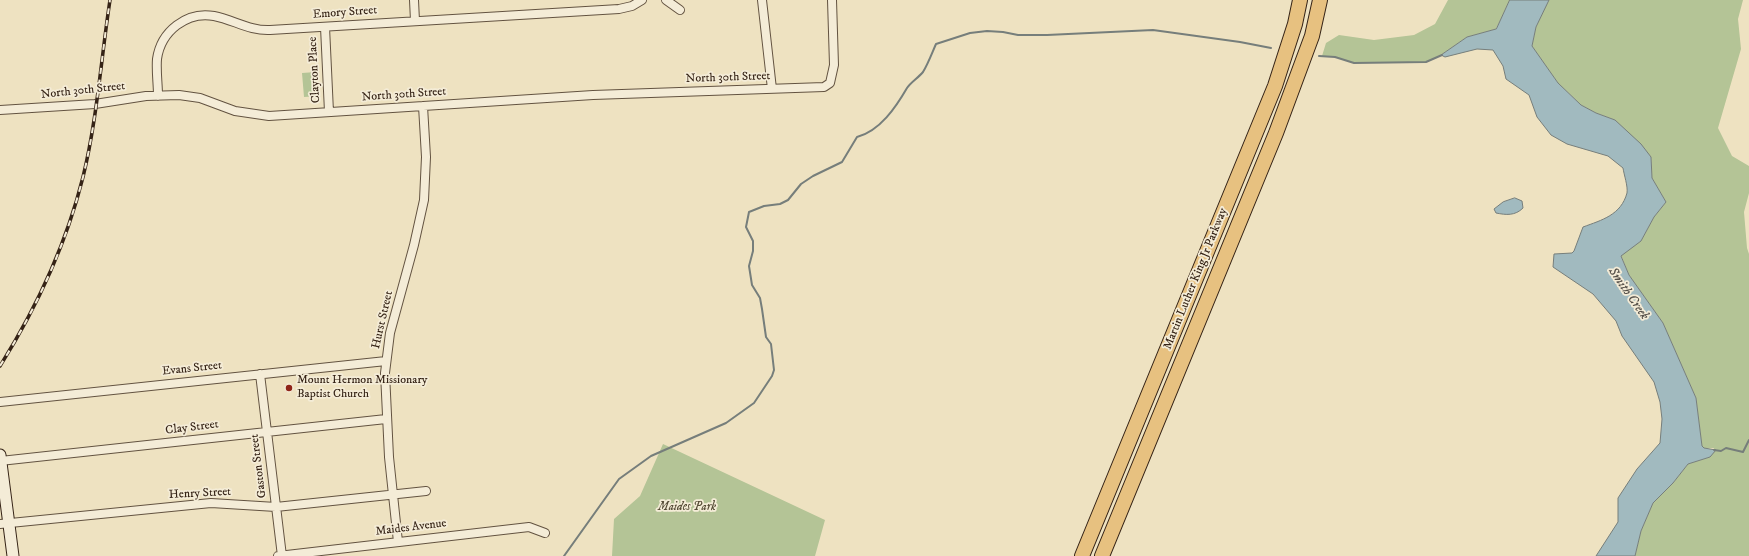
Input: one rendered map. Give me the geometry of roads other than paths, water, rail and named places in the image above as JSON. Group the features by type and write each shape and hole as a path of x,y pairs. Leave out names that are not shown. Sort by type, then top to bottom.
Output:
{"highway":[{"name":"Martin Luther King Jr Parkway","path":"1082,556 1275,86 1295,24 1300,0"},
{"name":"Martin Luther King Jr Parkway","path":"1102,556 1276,133 1312,36 1320,0"}],"street":[{"path":"414,0 415,21"},
{"name":"Emory Street","path":"158,96 157,69 159,51 169,32 184,20 199,16 212,16 262,30 619,8 632,6 642,0"},
{"path":"666,0 680,10"},
{"path":"762,0 772,89"},
{"name":"North 30th Street","path":"0,110 95,104 136,97 158,96 192,97 235,111 261,115 599,95 824,87 830,83 834,65 832,0"},
{"name":"Clayton Place","path":"324,27 329,112"},
{"name":"Hurst Street","path":"398,542 386,419 386,361 390,333 414,245 424,200 426,157 423,106"},
{"name":"Evans Street","path":"0,402 386,361"},
{"name":"Gaston Street","path":"260,374 282,556"},
{"name":"Clay Street","path":"0,459 386,419"},
{"path":"0,459 5,524 13,556"},
{"name":"Henry Street","path":"5,524 215,503 276,507 426,491"},
{"name":"Maides Avenue","path":"278,556 529,527 545,533"}],"water":[{"name":"Smith Creek","path":"1510,0 1549,0 1536,27 1532,46 1558,83 1581,105 1596,113 1615,120 1641,144 1651,157 1652,178 1666,202 1654,217 1641,241 1621,256 1629,275 1663,323 1696,398 1702,446 1704,448 1716,450 1710,457 1688,464 1673,483 1653,503 1641,531 1635,556 1596,556 1618,522 1618,498 1637,469 1660,443 1662,419 1660,402 1654,382 1622,336 1616,321 1593,294 1553,267 1554,254 1572,253 1574,251 1583,227 1610,216 1620,207 1627,193 1623,168 1608,156 1567,144 1551,135 1537,117 1529,95 1506,79 1503,66 1493,50 1477,49 1445,57 1441,55 1467,37 1496,29"},
{"path":"1515,198 1522,201 1523,208 1520,211 1510,214 1496,213 1494,209 1503,202"}],"waterway":[{"path":"564,556 619,479 651,456 726,423 754,403 772,376 774,370 771,344 766,337 760,298 752,285 749,266 753,251 753,241 746,227 749,212 764,206 780,204 788,200 801,184 813,176 842,162 857,137 865,134 880,124 898,103 909,86 923,72 936,44 970,33 987,31 1018,35 1047,35 1153,30 1240,42 1271,48"},
{"path":"1319,56 1335,57 1354,63 1426,62 1442,55"},
{"path":"1714,450 1721,451 1726,448 1743,452 1749,440"}],"railway":[{"path":"0,366 26,321 49,275 76,202 92,134 110,0"}],"place":[{"name":"Mount Hermon Missionary Baptist Church","path":"289,388"}],"park label":[{"name":"Maides Park","path":"687,508"}]}
